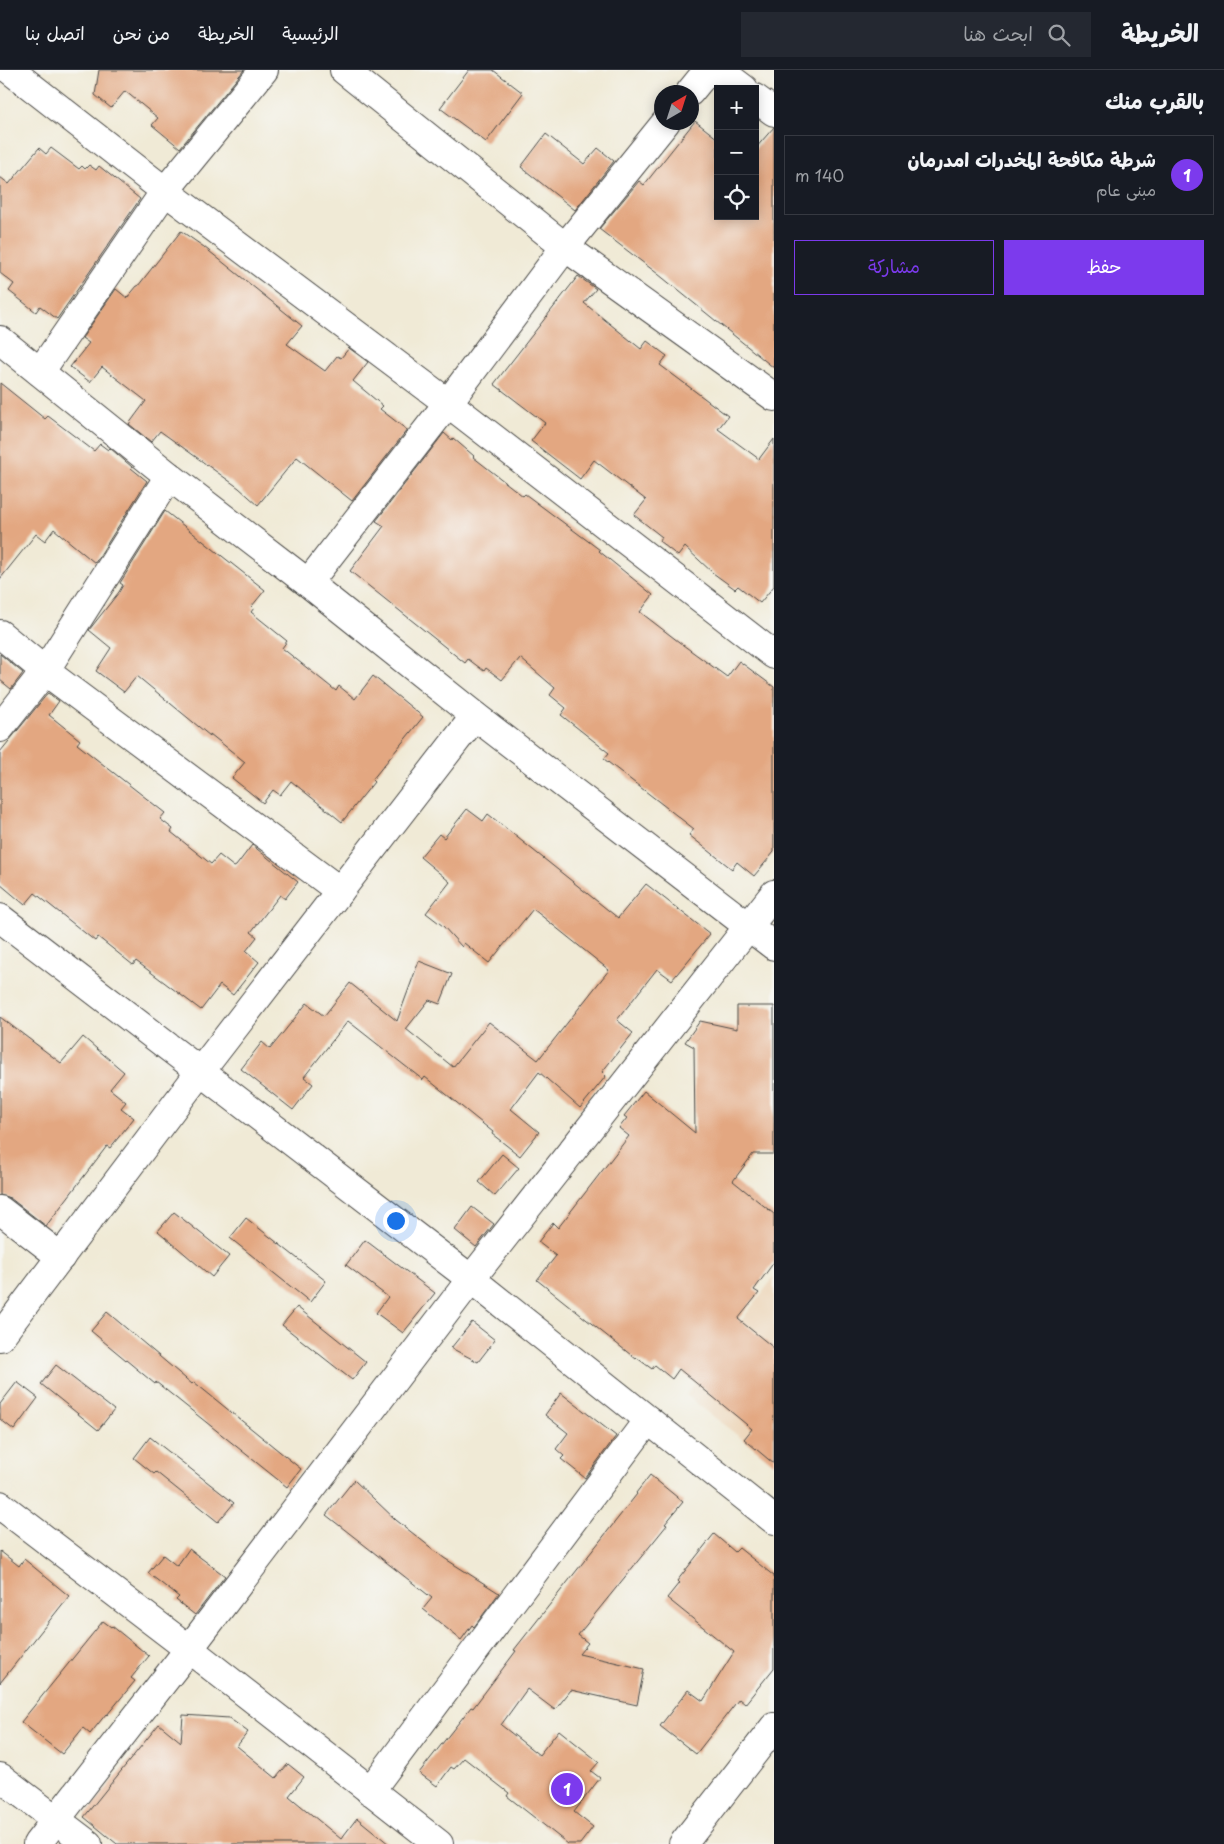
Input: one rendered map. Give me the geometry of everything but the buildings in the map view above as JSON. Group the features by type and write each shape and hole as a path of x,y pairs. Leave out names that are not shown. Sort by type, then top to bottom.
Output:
{"street":[{"path":"10,70 165,191 448,403 774,655"},
{"path":"40,372 165,191 264,70"},
{"path":"344,70 565,247 774,397"},
{"path":"696,85 708,70"},
{"path":"719,70 739,85"},
{"path":"759,101 774,112"},
{"path":"308,583 448,403 565,247 660,130"},
{"path":"0,340 169,476 308,583 475,716 774,946"},
{"path":"0,728 45,671 169,476"},
{"path":"0,634 45,671 340,891"},
{"path":"0,1337 200,1072 475,716"},
{"path":"37,1844 189,1650 471,1279 774,894"},
{"path":"0,918 471,1279 774,1520"},
{"path":"0,1210 61,1257"},
{"path":"370,1790 648,1420"},
{"path":"0,1504 439,1844"},
{"path":"683,1844 774,1727"},
{"path":"0,1777 88,1844"}],"shaded area":[{"path":"774,1277 774,1464 686,1395"}],"place":[{"name":"شرطة مكافحة المخدرات امدرمان","path":"567,1789"}]}
